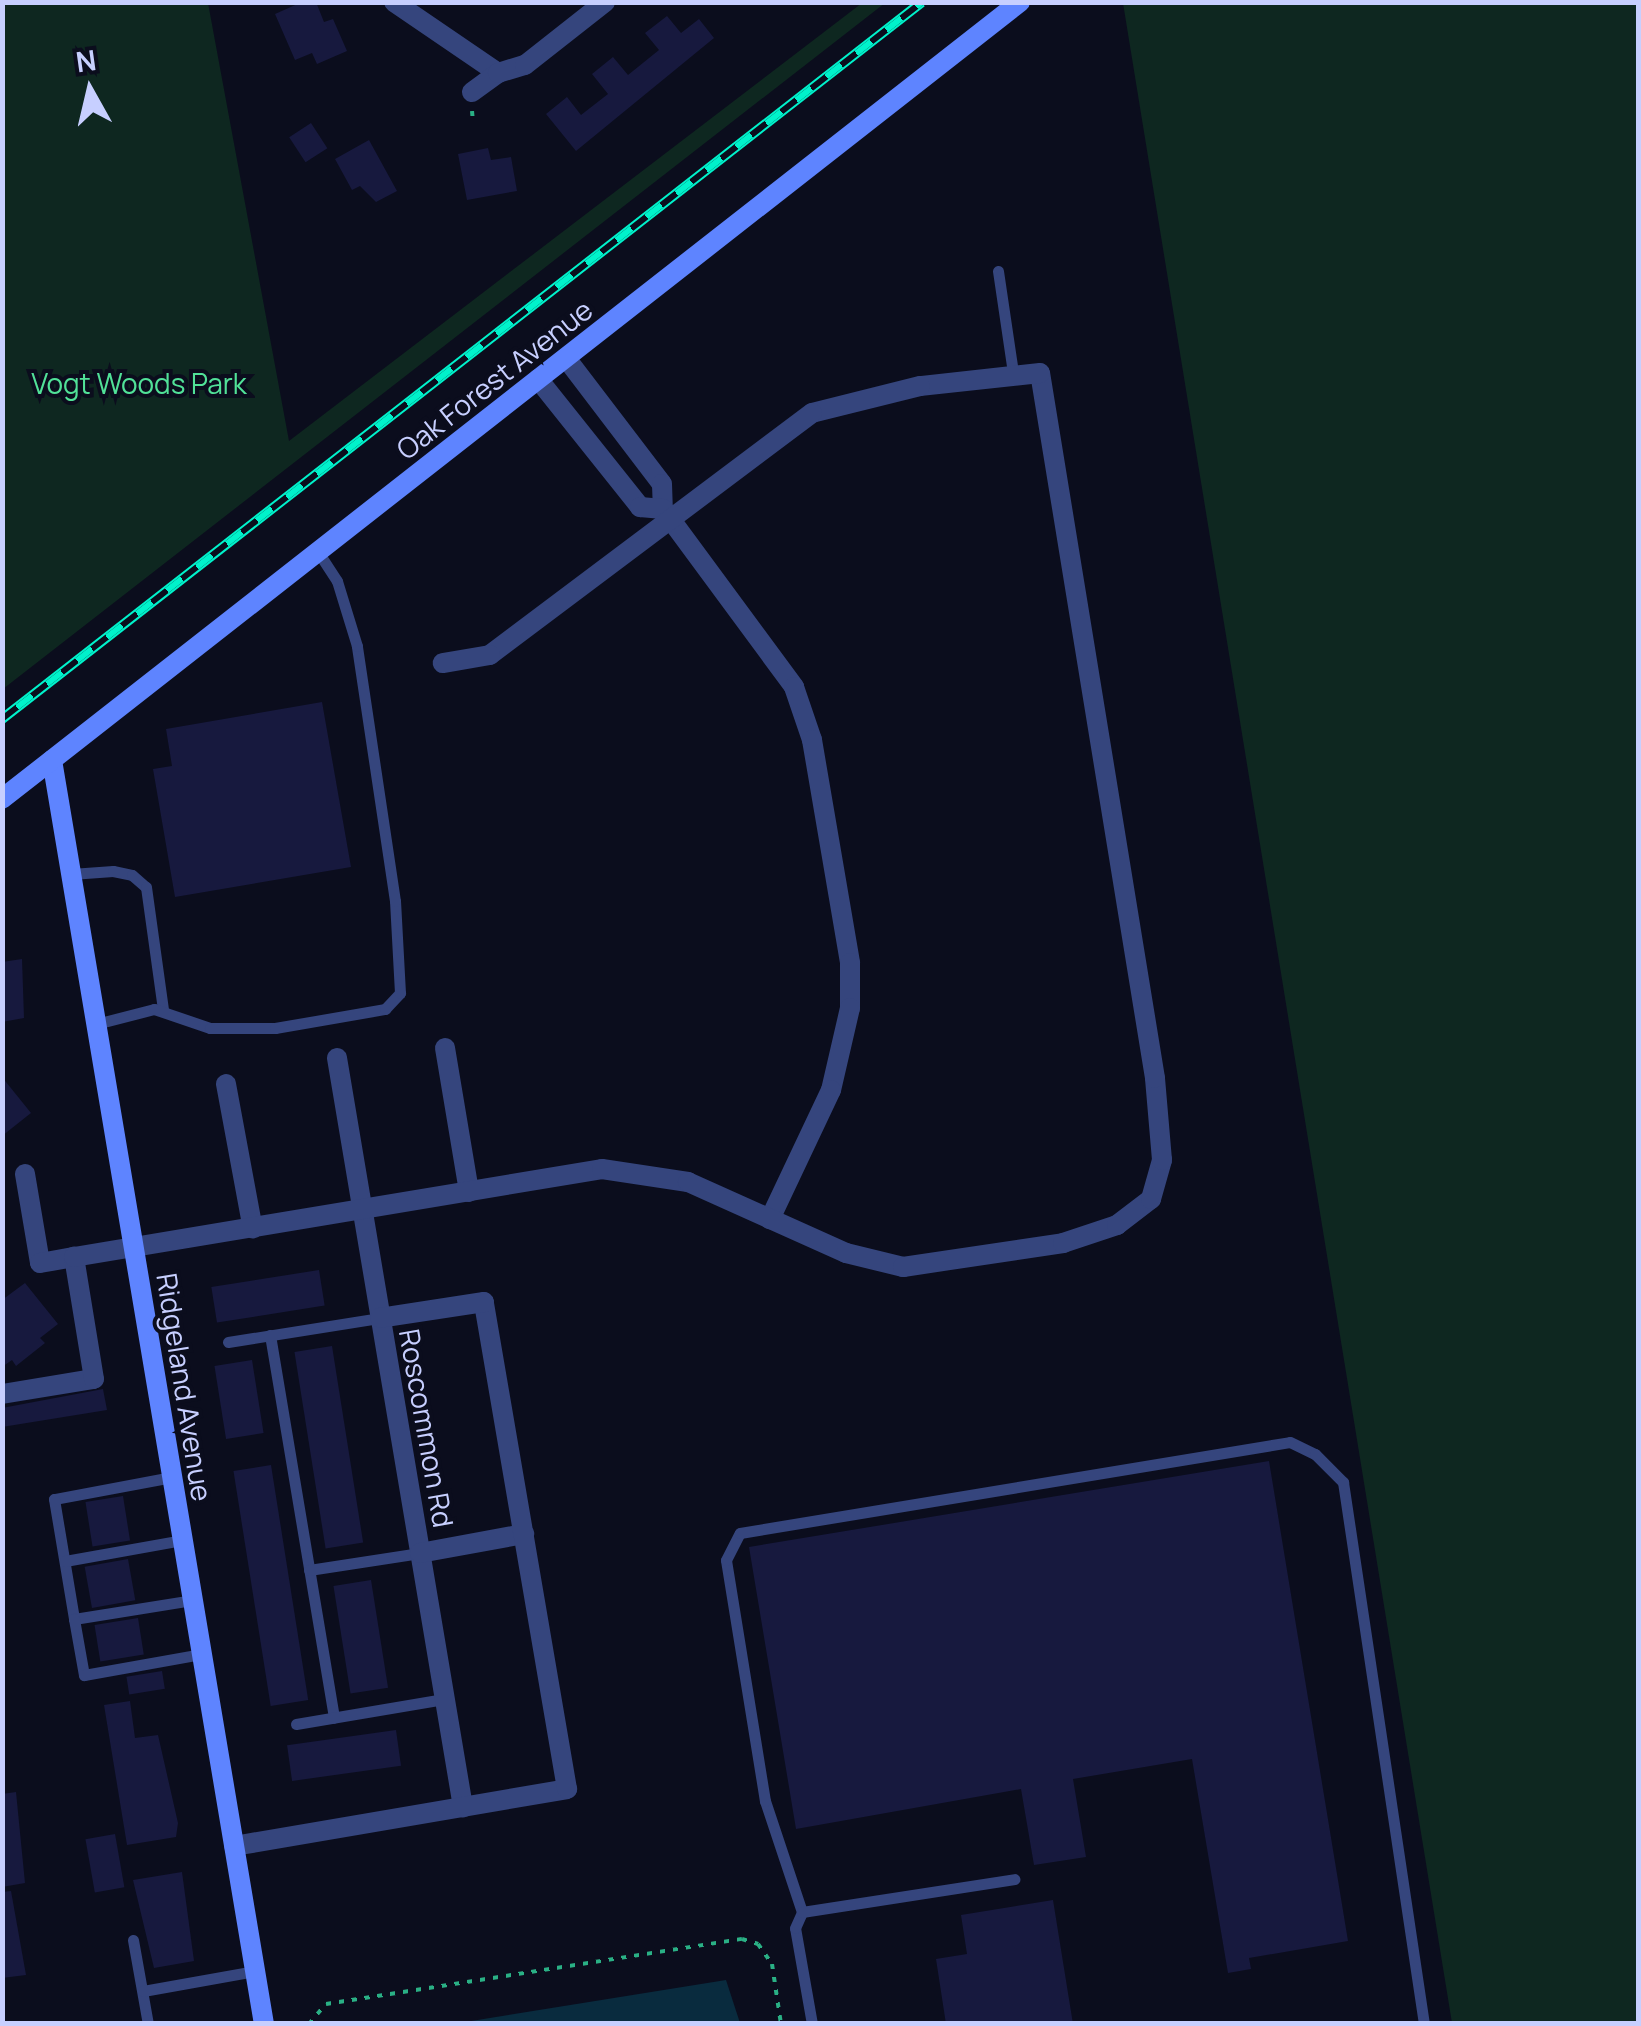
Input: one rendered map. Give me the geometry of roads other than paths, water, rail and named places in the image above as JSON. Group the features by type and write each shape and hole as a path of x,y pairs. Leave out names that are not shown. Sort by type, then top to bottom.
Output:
{"street":[{"path":"394,2 498,73"},
{"path":"472,92 498,73 525,66 605,2"},
{"name":"Oak Forest Avenue","path":"2,799 1020,2"},
{"path":"566,358 662,484 666,513 794,687 812,740 850,963 839,1064 770,1219"},
{"path":"25,1174 40,1262 134,1250 602,1169 640,1171 688,1182 846,1253 903,1267 972,1260 1063,1243 1117,1224 1151,1199 1162,1160 1155,1078 1040,373 1013,372 852,398 812,413 666,513 490,655 443,662"},
{"path":"538,379 640,506 666,513"},
{"name":"Ridgeland Avenue","path":"52,760 264,2024"},
{"path":"445,1048 469,1192"},
{"name":"Roscommon Rd","path":"337,1058 462,1807"},
{"path":"226,1084 253,1230"},
{"path":"2,1394 94,1380 74,1257"},
{"path":"234,1846 567,1789 484,1302 380,1318"},
{"path":"420,1553 524,1534"}],"lane":[{"path":"998,270 1013,372"},
{"path":"96,1024 163,1010 210,1028 246,1030 385,1010 400,993 395,901 357,646 337,581 318,552"},
{"path":"71,874 132,874 146,887 163,1010"},
{"path":"228,1342 380,1318"},
{"path":"270,1335 334,1718"},
{"path":"812,2024 795,1928 802,1912 765,1802 726,1560 740,1533 1290,1442 1315,1454 1343,1482 1424,2024"},
{"path":"172,1478 54,1498 74,1619 84,1674 202,1654"},
{"path":"65,1561 182,1540"},
{"path":"309,1570 420,1553"},
{"path":"74,1619 193,1600"},
{"path":"296,1724 444,1699"},
{"path":"802,1912 1014,1879"},
{"path":"134,1940 148,2024"},
{"path":"142,1991 255,1972"}],"water":[{"path":"726,1980 740,2023 459,2023"}],"railway":[{"path":"2,719 922,2"}],"park label":[{"name":"Vogt Woods Park","path":"139,383"}]}
